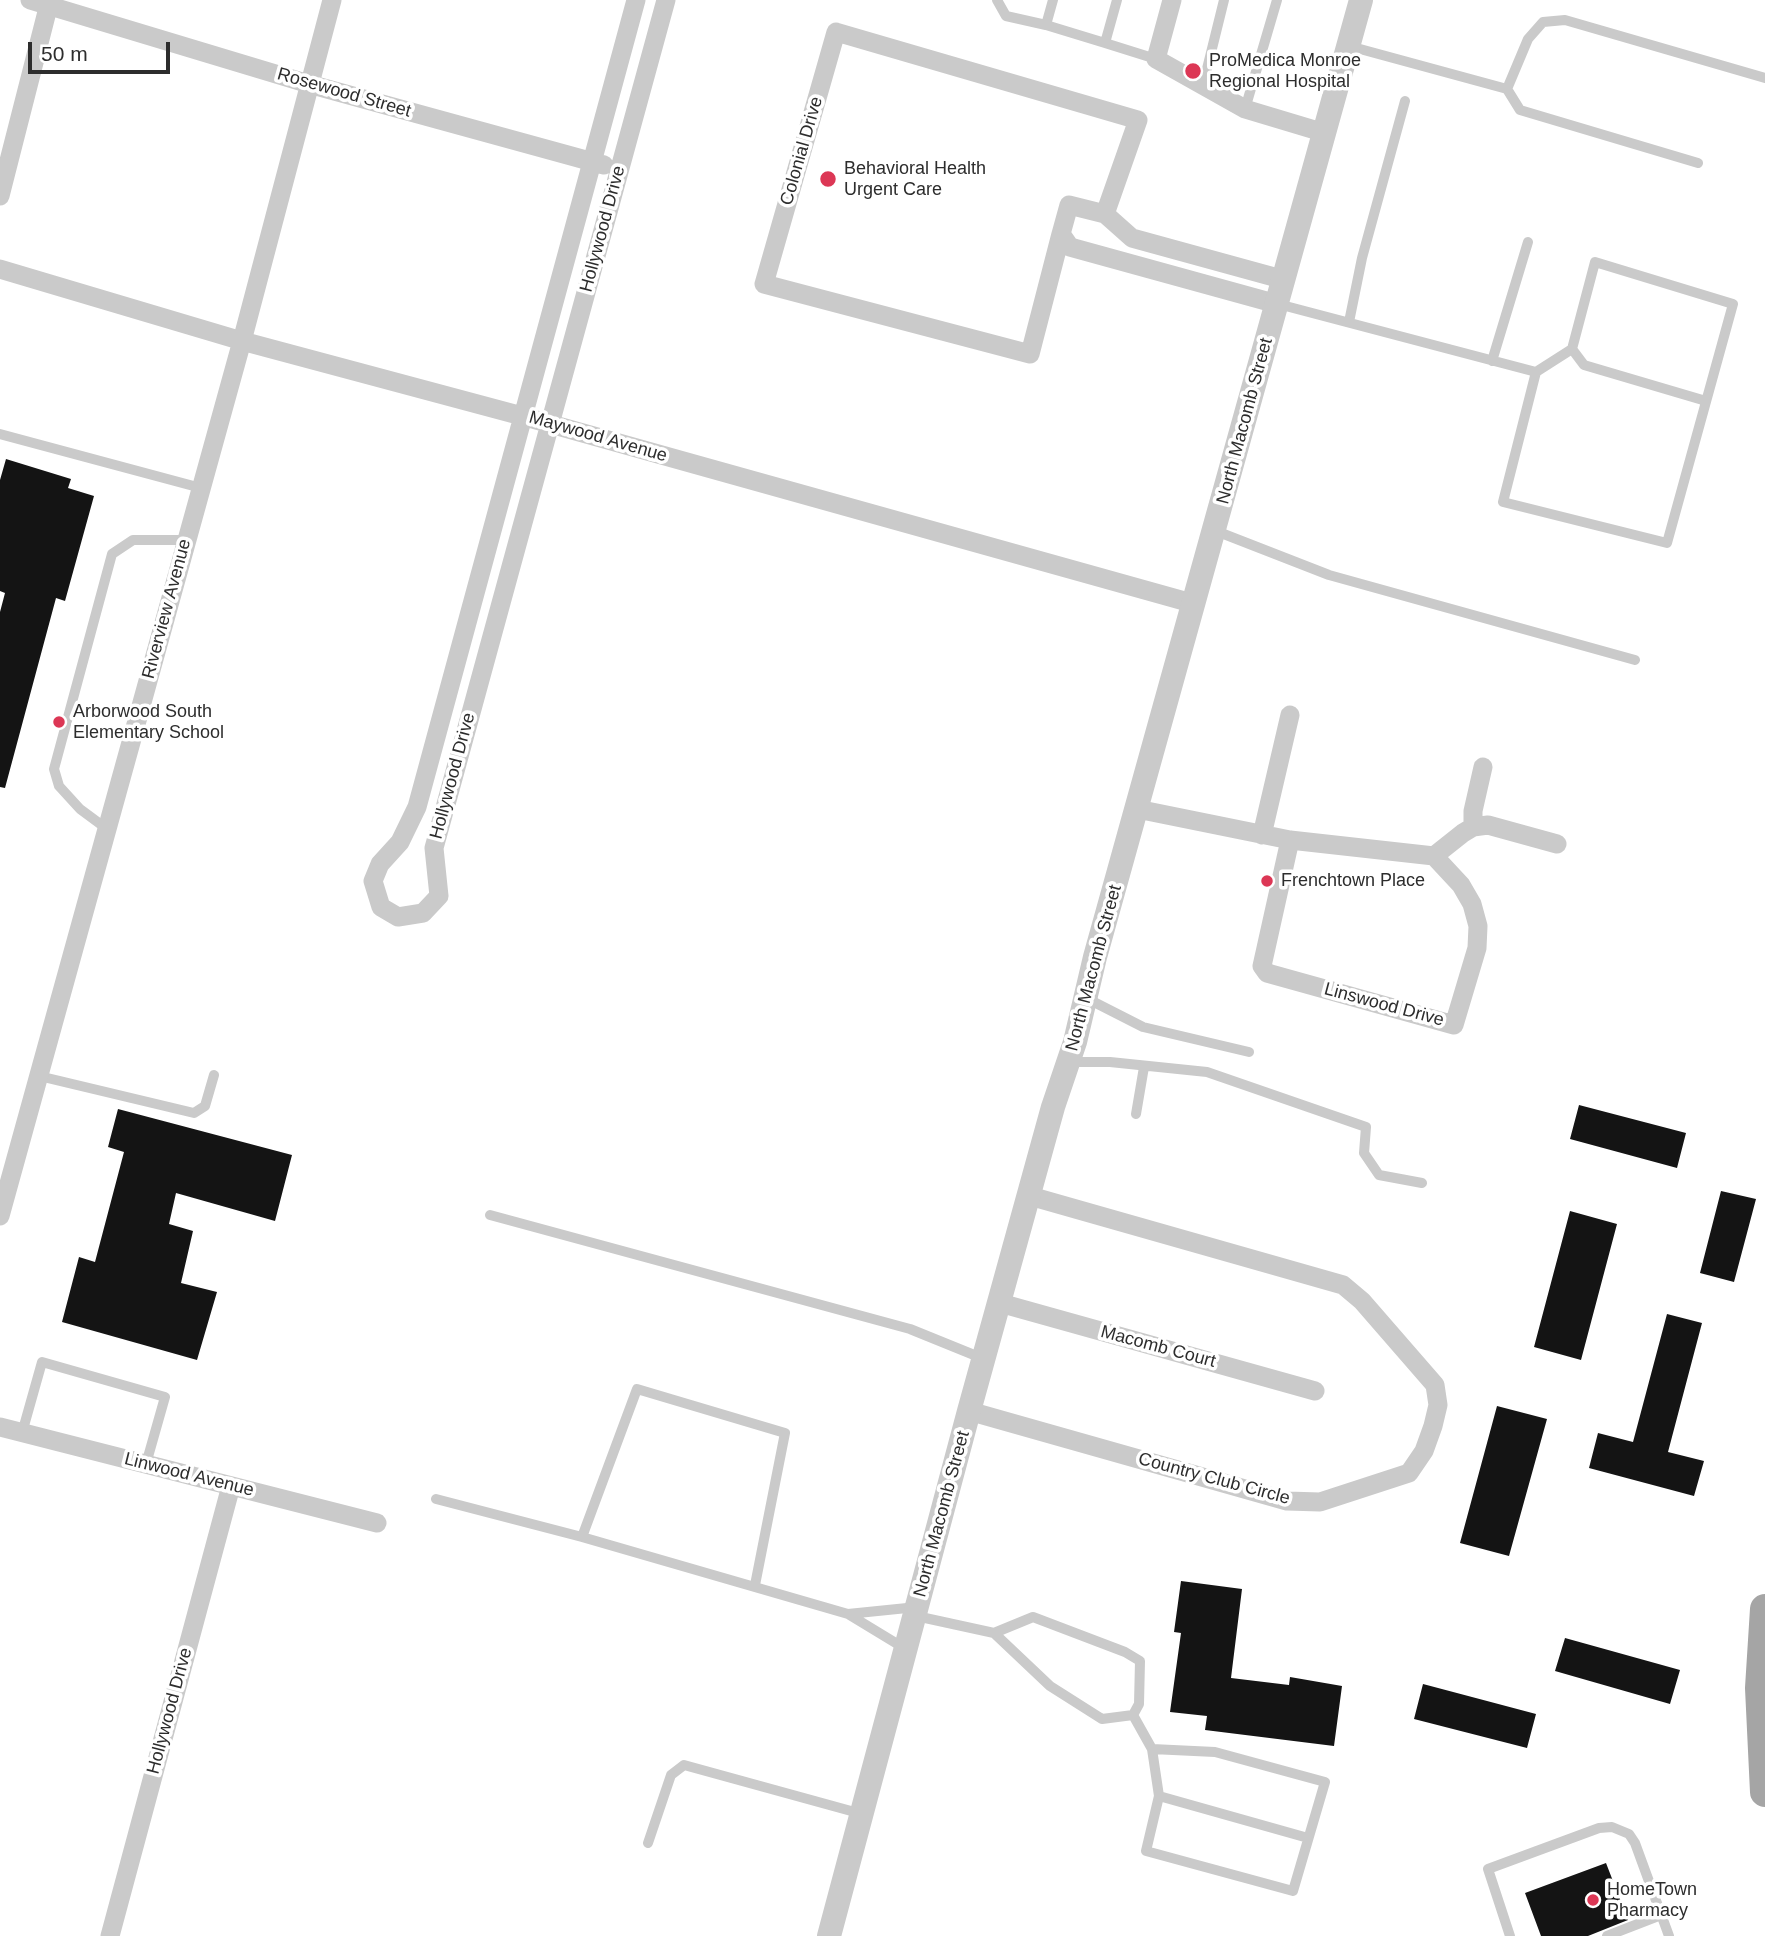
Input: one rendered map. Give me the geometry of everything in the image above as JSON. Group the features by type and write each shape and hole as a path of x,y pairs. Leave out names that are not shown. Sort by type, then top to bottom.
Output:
{"main road":[{"path":"1765,1609 1760,1688 1765,1792"}],"street":[{"name":"Riverview Avenue","path":"0,1216 243,341 332,0"},
{"name":"Hollywood Drive","path":"636,0 417,807 400,842 380,864 373,881 381,906 398,916 423,914 439,896 434,848 666,0"},
{"path":"1172,0 1156,60 1245,109 1325,133"},
{"name":"North Macomb Street","path":"829,1936 908,1650 969,1410 1053,1107 1069,1062 1361,0"},
{"name":"Rosewood Street","path":"43,2 309,84 619,170"},
{"path":"0,196 43,2"},
{"name":"Colonial Drive","path":"1105,214 1138,120 836,32 764,284 1030,354 1069,205 1105,214 1132,238 1285,279"},
{"path":"1061,234 1070,247 1278,304"},
{"name":"Maywood Avenue","path":"0,269 243,341 549,423 1195,604"},
{"path":"1262,835 1290,715"},
{"path":"1473,827 1473,811 1483,767"},
{"path":"1137,809 1290,840 1434,856 1473,827 1488,825 1557,844"},
{"name":"Linswood Drive","path":"1290,840 1262,966 1267,974 1454,1025 1477,948 1478,926 1472,904 1461,885 1434,856"},
{"name":"Country Club Circle","path":"969,1410 1287,1501 1320,1502 1409,1473 1424,1451 1433,1426 1438,1405 1435,1385 1363,1301 1343,1285 1030,1196"},
{"name":"Macomb Court","path":"1000,1303 1315,1391"},
{"name":"Linwood Avenue","path":"0,1427 377,1523"},
{"name":"Hollywood Drive","path":"110,1936 231,1486"}],"lane":[{"path":"997,0 1006,16 1046,25 1156,60"},
{"path":"1046,25 1054,0"},
{"path":"1105,43 1117,0"},
{"path":"1203,85 1224,0"},
{"path":"1245,109 1277,0"},
{"path":"1507,89 1528,39 1543,22 1565,20 1765,78"},
{"path":"1349,46 1507,89 1520,110 1698,163"},
{"path":"1349,322 1362,258 1405,100"},
{"path":"1492,361 1528,242"},
{"path":"1595,262 1733,304 1667,543 1503,502 1536,372 1572,349 1595,262"},
{"path":"1278,304 1536,372"},
{"path":"1572,349 1584,365 1706,401"},
{"path":"0,434 201,488"},
{"path":"1215,531 1329,575 1635,660"},
{"path":"107,829 80,809 59,786 54,769 112,554 133,540 186,540"},
{"path":"1086,997 1143,1027 1249,1052"},
{"path":"1069,1062 1110,1062 1207,1072 1366,1127 1364,1153 1379,1175 1422,1183"},
{"path":"1136,1114 1144,1067"},
{"path":"39,1076 194,1112 205,1106 214,1075"},
{"path":"491,1215 910,1329 984,1359"},
{"path":"22,1433 43,1362 165,1396 146,1464"},
{"path":"582,1537 637,1389 785,1433 755,1585"},
{"path":"436,1499 755,1585 848,1614 908,1650"},
{"path":"848,1614 917,1611 995,1633 1050,1686 1102,1719 1133,1715"},
{"path":"995,1633 1033,1617 1140,1661 1139,1704 1133,1715"},
{"path":"1133,1715 1152,1749 1159,1796 1146,1851 1293,1891 1325,1782 1215,1752 1152,1749"},
{"path":"648,1843 670,1775 684,1765 863,1814"},
{"path":"1159,1796 1308,1839"},
{"path":"1510,1936 1488,1869 1599,1828 1612,1827 1629,1834 1635,1843 1668,1936"},
{"path":"1607,1936 1661,1915"}],"building":[{"path":"6,459 71,479 68,488 94,496 65,601 56,598 5,788 0,787 0,612 5,593 0,591 0,480"},
{"path":"1579,1105 1686,1133 1677,1168 1570,1139"},
{"path":"118,1109 292,1155 275,1221 176,1193 169,1224 193,1231 181,1283 217,1292 197,1360 62,1322 79,1257 95,1262 124,1152 108,1147"},
{"path":"1721,1191 1756,1199 1734,1282 1700,1273"},
{"path":"1570,1211 1617,1224 1581,1360 1534,1347"},
{"path":"1667,1314 1702,1323 1668,1452 1704,1461 1694,1496 1589,1468 1598,1433 1633,1442"},
{"path":"1497,1406 1547,1419 1509,1556 1460,1543"},
{"path":"1181,1581 1242,1589 1231,1678 1289,1685 1290,1677 1342,1686 1334,1746 1205,1730 1207,1716 1170,1712 1181,1633 1174,1632"},
{"path":"1565,1638 1680,1670 1670,1704 1555,1671"},
{"path":"1423,1684 1536,1714 1527,1748 1414,1719"},
{"path":"1606,1863 1628,1920 1588,1936 1541,1936 1525,1893"}],"place":[{"name":"ProMedica Monroe Regional Hospital","path":"1193,71"},
{"name":"Behavioral Health Urgent Care","path":"828,179"},
{"name":"Arborwood South Elementary School","path":"59,722"},
{"name":"Frenchtown Place","path":"1267,881"},
{"name":"HomeTown Pharmacy","path":"1593,1900"}]}
